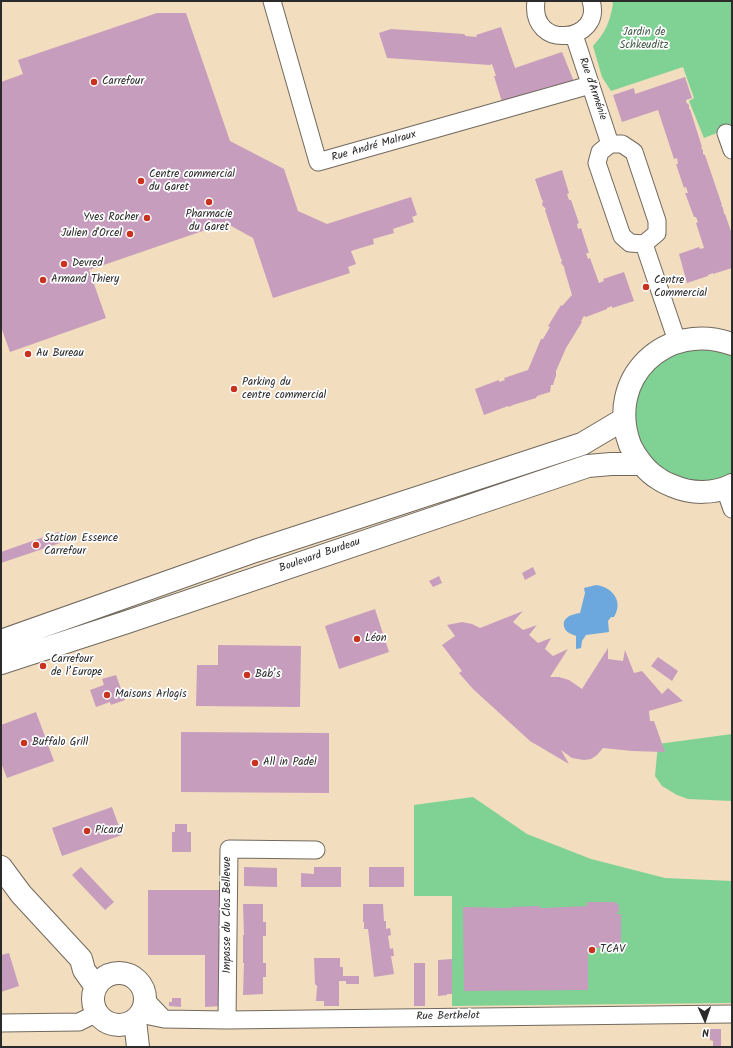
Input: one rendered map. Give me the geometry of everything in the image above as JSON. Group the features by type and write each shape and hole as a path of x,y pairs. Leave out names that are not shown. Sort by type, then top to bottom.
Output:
{"main road":[{"path":"730,494 680,489 659,479 642,464 633,450 624,419 626,399 632,380 644,363 659,350 677,341 698,337 719,339 732,344"},
{"path":"1,641 255,551 582,444 624,419"},
{"name":"Boulevard Burdeau","path":"1,662 149,614 588,466 642,464"},
{"path":"1,867 21,894 81,959 84,970 101,981"},
{"path":"1,878 21,894"},
{"path":"126,1047 134,1015 144,991 141,984 128,974 113,974 101,981 93,995 93,1004 97,1013 102,1019 109,1023 134,1015"},
{"path":"134,1015 138,1047"}],"street":[{"name":"Rue André Malraux","path":"272,1 318,162 590,85"},
{"path":"535,1 538,19 542,26 548,32 565,36 574,35 582,30 588,22 592,14 591,1"},
{"name":"Rue d'Arménie","path":"574,35 610,144"},
{"path":"726,133 732,150"},
{"path":"610,144 622,144 634,152 657,221 657,233 644,244 630,243 622,236 597,163 600,152 610,144"},
{"path":"644,244 677,341"},
{"name":"Impasse du Clos Bellevue","path":"227,1020 229,848 316,850"},
{"path":"1,1023 80,1022 97,1013"},
{"name":"Rue Berthelot","path":"134,1015 164,1020 227,1020 732,1014"}],"green space":[{"name":"Jardin de Schkeuditz","path":"612,1 732,1 732,127 704,138 689,101 694,98 683,67 611,91 602,77 593,46 607,26 612,10"},
{"path":"716,349 732,355 732,474 706,482 687,481 674,477 662,470 644,449 638,436 635,422 634,408 636,398 641,382 647,373 669,357 682,350"},
{"path":"732,734 732,801 688,799 677,795 662,786 655,776 658,744"},
{"name":"TCAV","path":"473,797 527,834 591,859 665,878 732,881 732,1003 452,1006 452,896 414,896 414,805"}],"water":[{"path":"596,585 602,586 615,596 618,606 617,611 614,617 611,617 608,621 609,632 586,635 582,641 581,648 576,649 576,636 565,629 564,622 568,617 580,613 585,593 584,588"}],"building":[{"name":"Centre commercial du Garet","path":"157,13 186,13 230,141 284,169 298,211 327,224 411,197 417,215 412,217 414,222 393,229 394,233 373,239 374,244 351,251 356,264 348,267 350,273 273,298 253,238 226,223 89,270 106,318 10,352 1,327 1,82 23,74 18,60"},
{"path":"501,27 515,68 562,52 575,84 553,91 551,86 502,102 492,64 387,58 379,33 391,29 464,34 466,36 477,37 476,35"},
{"path":"685,77 692,98 686,100 686,102 689,105 703,154 705,155 732,234 732,268 713,273 687,283 679,254 699,247 700,249 704,248 696,223 698,222 696,217 694,217 685,193 688,193 686,187 684,188 676,164 678,164 677,158 674,159 658,110 622,122 613,95 634,88 635,94"},
{"path":"562,170 569,193 567,194 569,200 571,200 579,223 577,224 578,229 581,228 589,253 586,253 588,259 590,258 599,283 604,281 603,279 624,272 634,301 612,308 612,306 586,317 584,316 566,348 556,371 556,376 553,385 551,385 550,392 484,415 475,389 499,380 499,382 505,380 504,378 528,370 541,339 543,339 550,327 548,326 561,305 562,306 572,295 565,268 561,263 562,260 545,210 546,209 542,205 543,200 535,179"},
{"name":"Station Essence Carrefour","path":"58,532 72,539 1,563 1,552"},
{"path":"533,567 536,574 525,580 522,573"},
{"path":"439,576 442,583 433,587 429,581"},
{"name":"Léon","path":"375,609 389,652 339,669 325,626"},
{"path":"523,611 513,622 523,630 537,625 529,635 538,643 551,638 545,649 553,656 568,649 550,677 559,677 569,680 582,689 608,648 608,659 623,661 625,650 634,673 642,671 662,694 668,688 683,701 649,711 650,721 654,721 665,752 603,748 591,759 584,760 572,758 561,750 569,764 530,741 473,689 459,673 462,671 442,645 455,636 447,625 462,622 472,624 480,628"},
{"path":"218,645 301,646 300,707 196,706 197,665 218,665"},
{"path":"658,657 678,671 672,681 651,666"},
{"name":"Maisons Arlogis","path":"116,675 125,700 111,705 110,702 96,707 90,690 104,685 102,679"},
{"name":"Buffalo Grill","path":"36,712 54,761 7,778 1,763 1,725"},
{"name":"All in Padel","path":"181,732 329,733 329,793 181,792"},
{"name":"Picard","path":"112,807 122,835 62,856 52,828"},
{"path":"175,824 187,824 187,832 191,832 191,852 172,852 172,832 175,832"},
{"path":"81,867 114,902 105,910 72,875"},
{"path":"244,867 277,868 277,887 244,886"},
{"path":"314,867 341,867 341,887 301,887 301,873 314,874"},
{"path":"369,867 404,867 404,887 369,887"},
{"path":"148,890 221,890 221,1006 205,1007 205,955 148,955"},
{"path":"587,902 617,903 619,906 619,911 616,914 621,914 621,949 614,950 605,948 588,948 588,990 464,991 463,907 511,908 510,907 540,906 540,908 544,908 587,906"},
{"path":"243,904 263,904 263,922 266,922 266,936 263,936 263,963 266,963 266,977 263,977 263,994 243,995"},
{"path":"363,904 383,904 386,929 390,928 391,935 388,936 390,949 393,948 394,956 391,956 394,974 374,977 368,929 364,929"},
{"path":"9,953 19,986 1,992 1,955"},
{"path":"314,958 340,958 340,967 343,967 343,976 359,976 359,984 346,984 346,981 339,981 339,1006 324,1006 324,1001 316,1001 318,987 315,984"},
{"path":"452,959 452,994 438,996 438,960"},
{"path":"414,963 425,963 425,1006 414,1006"},
{"path":"172,998 181,998 181,1007 169,1006 169,1002 172,1002"},
{"path":"710,1029 721,1029 721,1047 713,1047 713,1041 710,1040"}],"place":[{"name":"Carrefour","path":"94,82"},
{"name":"Centre commercial du Garet","path":"141,181"},
{"name":"Pharmacie du Garet","path":"209,202"},
{"name":"Yves Rocher","path":"147,218"},
{"name":"Julien d'Orcel","path":"130,234"},
{"name":"Devred","path":"64,264"},
{"name":"Armand Thiery","path":"43,280"},
{"name":"Centre Commercial","path":"646,287"},
{"name":"Au Bureau","path":"28,354"},
{"name":"Parking du centre commercial","path":"234,389"},
{"name":"Station Essence Carrefour","path":"36,545"},
{"name":"Léon","path":"357,639"},
{"name":"Carrefour de l’Europe","path":"43,666"},
{"name":"Bab’s","path":"247,675"},
{"name":"Maisons Arlogis","path":"107,695"},
{"name":"Buffalo Grill","path":"24,743"},
{"name":"All in Padel","path":"255,763"},
{"name":"Picard","path":"87,831"},
{"name":"TCAV","path":"592,950"}]}
